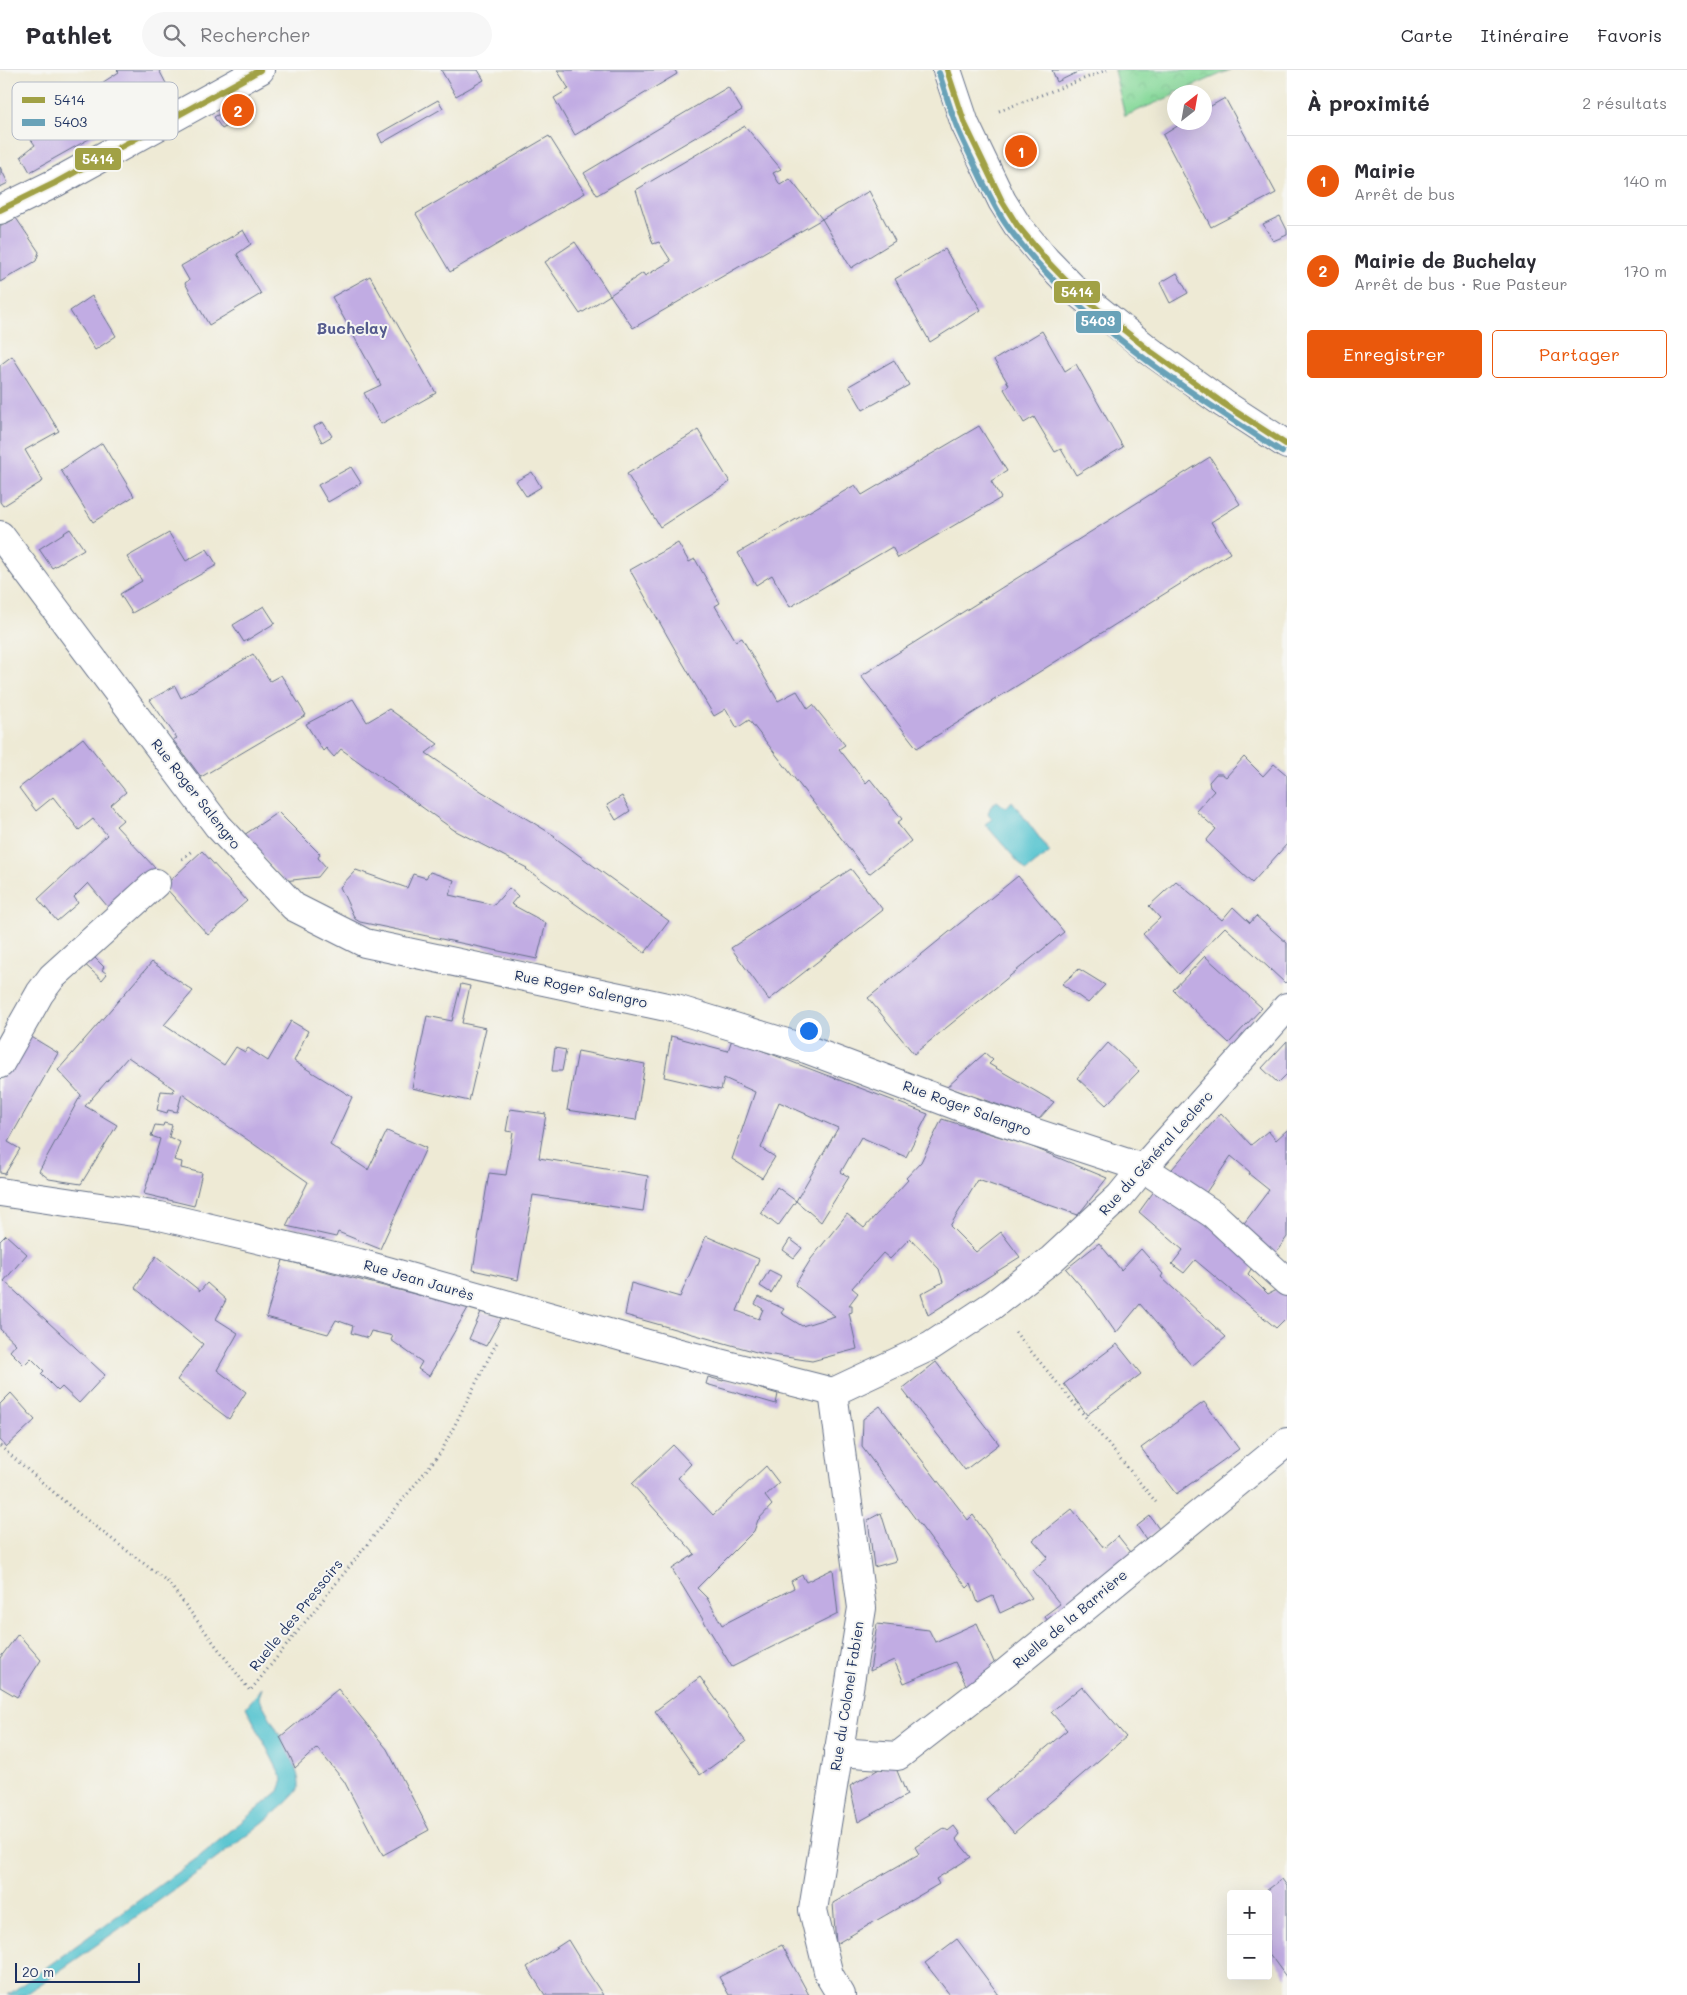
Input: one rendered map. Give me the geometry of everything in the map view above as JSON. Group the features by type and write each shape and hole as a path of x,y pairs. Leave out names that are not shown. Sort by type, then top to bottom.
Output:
{"street":[{"path":"178,115 260,70"},
{"path":"947,70 966,124 1002,201 1017,225 1046,260 1079,294 1157,356 1224,404 1287,445"},
{"path":"0,210 55,183 133,140"},
{"name":"Rue Roger Salengro","path":"0,535 218,826 294,907 365,944 676,1009 806,1049 984,1116 1143,1168 1213,1214 1287,1282"},
{"path":"0,1064 40,993 52,977 156,883"},
{"name":"Rue du Général Leclerc","path":"833,1392 931,1346 993,1305 1052,1259 1120,1196 1287,1007"},
{"name":"Rue Jean Jaurès","path":"0,1192 160,1216 359,1263 676,1352 833,1392"},
{"name":"Rue du Colonel Fabien","path":"833,1392 862,1608 813,1910 829,1975 841,1995"},
{"name":"Ruelle de la Barrière","path":"838,1752 898,1756 1005,1673 1287,1442"}],"path":[{"path":"966,124 1107,70"},
{"path":"156,883 218,826"},
{"path":"993,1305 1179,1529"},
{"name":"Ruelle des Pressoirs","path":"0,1446 79,1514 168,1582 250,1691 441,1452 515,1307"}],"green space":[{"path":"1114,70 1230,70 1195,85 1167,85 1167,98 1125,116"}],"water":[{"path":"997,801 1006,808 1012,801 1050,852 1026,871 985,824 992,819 988,813 991,806"},
{"path":"262,1688 259,1697 284,1742 299,1779 299,1787 287,1802 259,1826 173,1890 25,1995 8,1995 200,1856 279,1791 283,1780 246,1707"}],"building":[{"path":"117,70 159,70 165,82 103,82 119,72"},
{"path":"441,70 478,70 484,80 456,96"},
{"path":"557,70 675,70 677,74 575,135 554,98 569,89"},
{"path":"1052,70 1082,70 1057,82"},
{"path":"728,87 742,110 597,195 584,173"},
{"path":"1225,98 1276,193 1211,227 1163,135 1171,130 1212,130 1212,105"},
{"path":"438,100 443,108 382,143 378,134"},
{"path":"238,104 245,116 222,129 214,117"},
{"path":"745,126 781,169 773,173 780,185 790,179 822,219 633,328 610,295 643,273 645,276 671,261 659,242 653,244 636,190"},
{"path":"549,136 585,193 450,272 416,214"},
{"path":"31,140 87,140 30,172 21,156 35,145"},
{"path":"0,167 8,183 0,187"},
{"path":"869,191 895,241 851,268 822,219"},
{"path":"1280,216 1287,230 1287,235 1273,241 1263,224"},
{"path":"16,218 39,252 36,261 0,282 0,227"},
{"path":"243,230 251,244 237,254 261,294 209,325 185,283 189,280 181,266"},
{"path":"575,242 610,295 580,314 545,262"},
{"path":"945,249 981,310 930,342 895,279"},
{"path":"1177,273 1188,293 1170,303 1160,283"},
{"path":"370,276 436,393 381,424 364,393 381,385 332,297"},
{"path":"92,296 116,336 95,350 70,311"},
{"path":"1042,331 1065,371 1076,364 1123,447 1076,475 1061,449 1055,452 1034,417 1024,423 1004,389 1009,385 994,360"},
{"path":"12,356 59,431 25,450 43,481 3,506 0,502 0,365"},
{"path":"894,360 909,385 863,410 849,386"},
{"path":"323,422 332,436 322,442 314,427"},
{"path":"979,426 1007,471 991,481 1001,498 898,558 892,547 790,607 772,575 756,585 738,553 855,485 862,495"},
{"path":"698,430 730,482 660,527 627,474"},
{"path":"102,443 134,496 93,522 61,470"},
{"path":"1210,457 1240,504 1211,522 1230,553 917,748 861,676"},
{"path":"351,467 361,483 328,502 318,485"},
{"path":"532,472 541,487 526,496 516,481"},
{"path":"70,529 84,549 52,568 39,549"},
{"path":"169,533 186,561 207,549 217,565 132,613 120,594 142,581 127,557"},
{"path":"678,543 689,562 695,559 720,603 715,606 736,641 742,638 778,701 797,691 808,709 813,705 845,745 839,749 866,783 870,779 902,819 897,823 911,841 869,874 749,720 737,728 726,709 714,716 677,653 630,570"},
{"path":"264,606 275,623 244,642 233,625"},
{"path":"253,654 270,681 281,675 306,715 201,777 173,740 177,738 150,700 175,686 181,698"},
{"path":"353,699 367,722 389,709 438,744 426,753 481,791 555,836 669,921 645,953 527,868 454,830 341,749 334,757 326,748 323,751 306,724"},
{"path":"83,738 126,792 111,805 123,820 116,826 157,870 113,913 88,883 74,897 78,903 57,921 38,899 107,835 93,819 79,830 53,797 36,811 19,788"},
{"path":"1244,757 1263,776 1274,764 1287,775 1287,844 1252,883 1206,841 1216,829 1196,811 1214,791 1210,787 1209,782 1216,774 1222,774 1226,777"},
{"path":"622,796 630,811 616,820 607,805"},
{"path":"278,812 320,854 318,858 326,867 318,877 284,881 244,835"},
{"path":"202,851 247,901 208,935 164,886"},
{"path":"851,869 883,910 769,1000 731,948"},
{"path":"356,870 407,888 413,874 426,878 430,872 454,880 449,895 494,905 509,888 518,896 511,904 546,923 537,959 360,922 355,919 340,887"},
{"path":"1018,876 1064,932 914,1054 868,998"},
{"path":"1176,881 1222,920 1233,907 1250,923 1256,916 1287,943 1287,981 1285,983 1225,927 1179,974 1143,934 1160,918 1149,906"},
{"path":"90,953 104,967 102,970 107,974 102,980 81,961"},
{"path":"1205,956 1262,1008 1229,1043 1173,990"},
{"path":"152,962 193,991 164,1025 224,1065 236,1047 245,1052 248,1048 268,1061 291,1021 308,1031 294,1061 352,1097 330,1145 368,1170 387,1131 426,1148 380,1249 338,1232 336,1237 286,1226 308,1182 182,1094 177,1112 168,1110 167,1113 157,1110 161,1091 173,1092 174,1089 128,1057 85,1106 117,1125 81,1184 49,1179 39,1171 81,1095 58,1070"},
{"path":"1079,969 1105,985 1088,1003 1062,984"},
{"path":"461,984 470,986 462,1023 486,1028 469,1101 412,1088 427,1016 452,1021"},
{"path":"25,1033 58,1053 8,1142 20,1149 5,1174 0,1173 0,1079"},
{"path":"671,1036 728,1051 732,1039 928,1114 906,1157 861,1137 841,1172 849,1177 821,1222 796,1201 838,1128 779,1102 761,1148 775,1157 762,1178 732,1159 755,1092 724,1078 721,1090 664,1077"},
{"path":"1287,1041 1287,1074 1278,1083 1262,1068"},
{"path":"1108,1043 1139,1071 1106,1105 1077,1078"},
{"path":"555,1048 566,1050 562,1071 552,1071"},
{"path":"578,1051 645,1064 636,1120 567,1110"},
{"path":"985,1053 993,1060 989,1064 1054,1102 1039,1119 947,1087"},
{"path":"510,1109 546,1114 539,1158 648,1176 643,1211 533,1195 518,1280 473,1270 489,1173 506,1175 513,1132 506,1131"},
{"path":"1221,1113 1251,1145 1268,1131 1276,1140 1287,1130 1287,1237 1275,1254 1239,1230 1269,1190 1231,1156 1203,1197 1172,1169"},
{"path":"942,1119 1030,1146 1107,1178 1078,1215 978,1180 950,1226 976,1252 1001,1232 1020,1257 928,1315 921,1294 943,1282 939,1269 910,1238 890,1259 883,1253 852,1288 858,1293 849,1305 852,1305 852,1312 849,1313 857,1349 812,1361 760,1353 625,1315 631,1283 680,1297 706,1236 759,1259 737,1311 759,1319 763,1309 755,1304 759,1297 784,1309 781,1313 802,1326 835,1316 795,1285 811,1259 847,1214 864,1228 908,1180 906,1178 921,1162"},
{"path":"164,1123 172,1125 169,1137 180,1142 174,1160 182,1162 181,1168 202,1173 194,1206 144,1194 160,1139 151,1136 155,1125 163,1126"},
{"path":"1160,1183 1255,1263 1248,1274 1268,1294 1278,1289 1287,1297 1287,1321 1285,1319 1276,1328 1195,1260 1184,1273 1172,1264 1183,1250 1139,1212"},
{"path":"777,1187 796,1201 778,1226 761,1213"},
{"path":"6,1235 27,1254 4,1281 105,1375 79,1403 62,1387 58,1391 41,1374 44,1371 31,1358 24,1365 10,1351 16,1344 0,1329 0,1241"},
{"path":"790,1239 802,1248 794,1258 783,1250"},
{"path":"1099,1243 1121,1270 1141,1249 1163,1274 1161,1277 1226,1337 1192,1366 1140,1304 1116,1333 1093,1300 1066,1269"},
{"path":"156,1256 200,1291 207,1283 226,1300 216,1319 238,1333 217,1370 246,1392 229,1419 177,1380 203,1344 135,1288"},
{"path":"283,1260 468,1308 429,1376 418,1369 422,1362 391,1340 393,1336 371,1331 368,1338 351,1333 353,1326 336,1320 328,1334 266,1317"},
{"path":"769,1270 781,1276 771,1293 760,1286"},
{"path":"481,1312 502,1317 486,1346 469,1339"},
{"path":"1117,1344 1141,1374 1087,1415 1064,1384"},
{"path":"936,1362 999,1444 965,1470 902,1389"},
{"path":"708,1377 723,1381 724,1378 778,1394 776,1404 706,1384"},
{"path":"11,1393 35,1420 6,1447 0,1440 0,1404"},
{"path":"1204,1402 1239,1449 1176,1494 1141,1448"},
{"path":"880,1406 968,1520 973,1515 1032,1598 1000,1613 993,1596 978,1603 971,1584 967,1588 862,1447 863,1419"},
{"path":"673,1445 691,1464 678,1478 713,1515 766,1466 779,1483 765,1496 772,1505 758,1520 754,1531 697,1588 707,1598 722,1625 794,1588 791,1581 802,1575 806,1582 833,1569 838,1614 732,1667 672,1569 695,1554 632,1484"},
{"path":"1072,1509 1104,1548 1118,1536 1134,1556 1050,1623 1044,1616 1060,1604 1033,1570 1048,1557 1033,1540"},
{"path":"881,1513 896,1561 874,1567 868,1520"},
{"path":"1150,1516 1159,1529 1146,1539 1137,1526"},
{"path":"977,1623 996,1667 968,1689 955,1662 904,1683 894,1660 870,1671 877,1624 929,1630 935,1642"},
{"path":"18,1634 41,1660 17,1697 0,1687 0,1658"},
{"path":"700,1677 746,1742 700,1775 655,1711"},
{"path":"1082,1686 1126,1737 1014,1833 986,1799 1067,1730 1051,1712"},
{"path":"338,1689 387,1749 429,1830 383,1855 344,1781 317,1748 295,1768 280,1737"},
{"path":"893,1761 907,1795 858,1822 850,1786"},
{"path":"954,1826 960,1834 956,1839 971,1857 936,1879 939,1884 836,1944 833,1903 919,1854 915,1847 944,1828 948,1831"},
{"path":"1282,1879 1287,1886 1287,1978 1272,1957 1272,1890 1267,1890"},
{"path":"957,1939 999,1995 950,1995 925,1963"},
{"path":"568,1940 603,1995 545,1995 527,1967"},
{"path":"782,1945 809,1995 729,1995 719,1977"}],"transit line":[{"name":"5414","path":"178,115 260,70"},
{"name":"5414","path":"947,70 965,124 1002,201 1017,225 1046,260 1079,294 1150,351 1224,404 1287,445"},
{"name":"5403","path":"939,73 957,127 994,205 1006,225 1038,264 1068,295 1136,352 1209,404 1282,452"},
{"name":"5414","path":"0,210 55,183 133,140"}],"place":[{"name":"Mairie de Buchelay","path":"238,110"},
{"name":"Mairie","path":"1021,151"}],"district":[{"name":"Buchelay","path":"352,328"}]}
